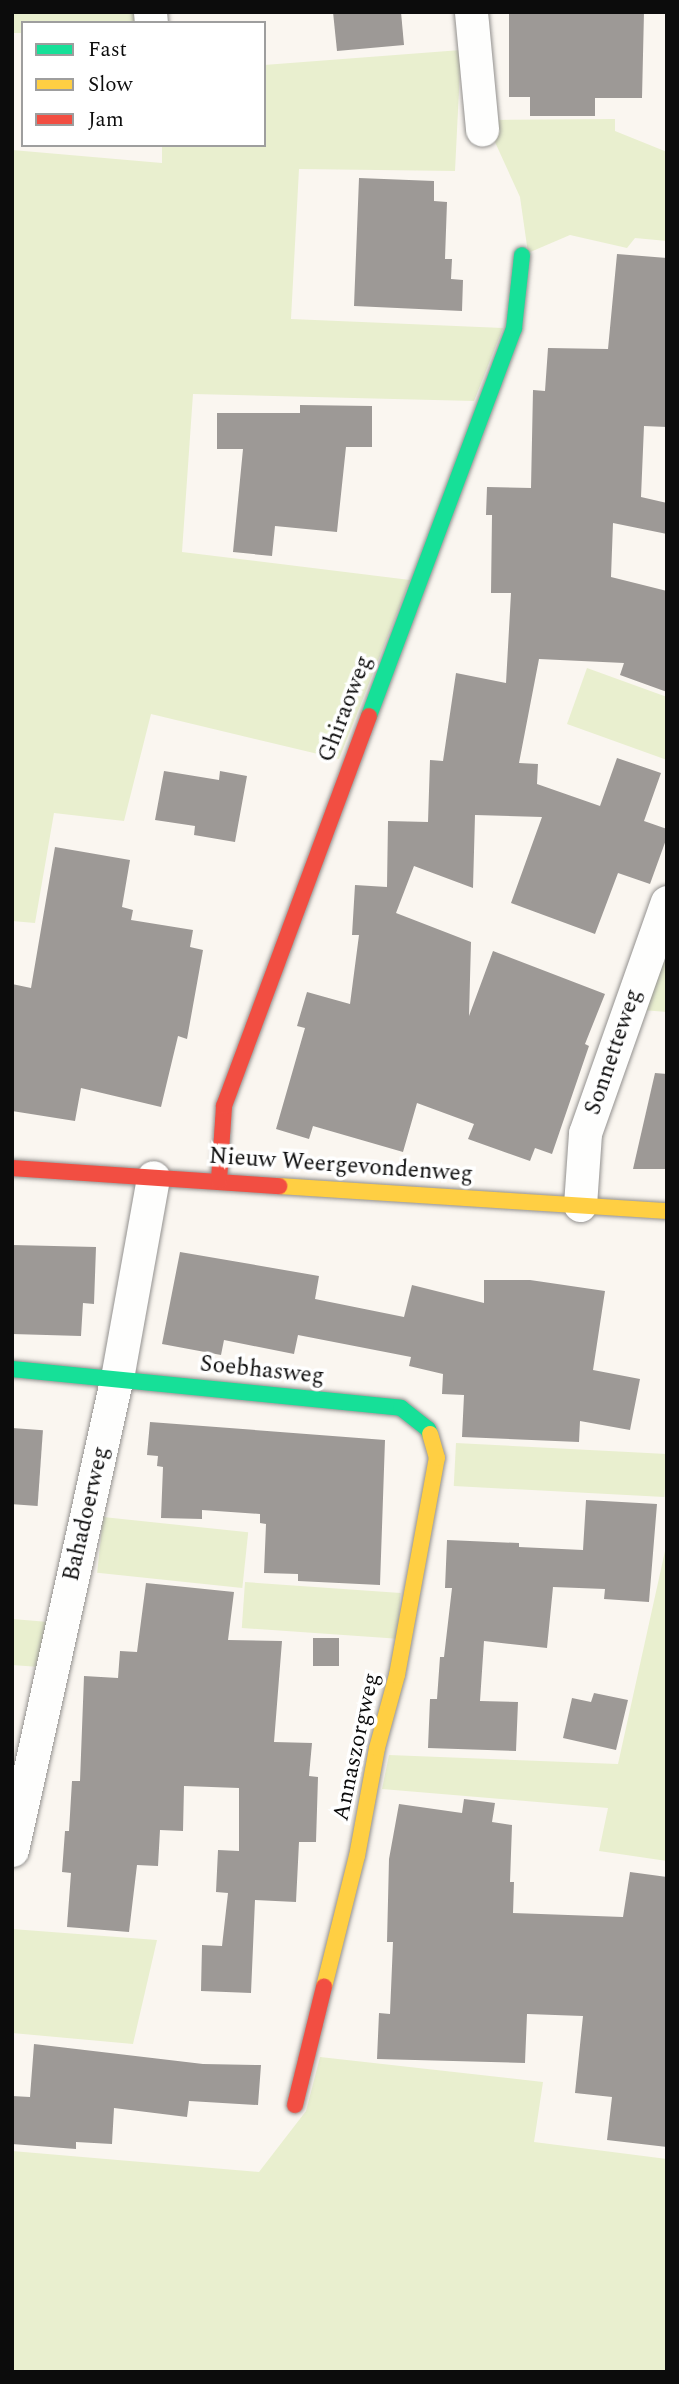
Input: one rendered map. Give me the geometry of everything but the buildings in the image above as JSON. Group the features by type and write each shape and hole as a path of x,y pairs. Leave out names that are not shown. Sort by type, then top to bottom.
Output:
{"street":[{"path":"471,12 482,129"},
{"name":"Ghiraoweg","path":"219,1180 224,1106 514,328 522,255"},
{"name":"Sonnetteweg","path":"580,1205 585,1133 667,902"},
{"name":"Nieuw Weergevondenweg","path":"12,1168 667,1211"},
{"name":"Bahadoerweg","path":"12,1850 117,1378 153,1177"},
{"name":"Soebhasweg","path":"12,1369 401,1408"},
{"name":"Annaszorgweg","path":"295,2105 357,1856 377,1748 397,1675 437,1458 428,1429 401,1408"}],"green space":[{"path":"12,12 135,12 135,21 21,21 21,33 12,33"},
{"path":"461,50 455,171 299,169 291,319 503,328 474,401 193,394 182,552 410,580 339,759 151,714 124,821 54,813 35,923 12,921 12,150 162,163 162,147 266,147 266,65"},
{"path":"615,119 615,131 667,152 667,241 635,238 627,248 570,235 528,253 520,197 489,129 492,120"},
{"path":"587,668 667,697 667,760 567,724"},
{"path":"658,962 667,962 667,1012 642,1010"},
{"path":"456,1443 667,1454 664,1497 454,1486"},
{"path":"103,1517 248,1532 242,1588 97,1573"},
{"path":"665,1551 667,1861 599,1851 608,1808 382,1789 389,1755 618,1764"},
{"path":"245,1582 401,1593 397,1639 242,1628"},
{"path":"12,1619 49,1622 39,1667 12,1665"},
{"path":"12,1929 157,1940 133,2044 12,2033"},
{"path":"320,2057 543,2082 534,2142 667,2159 667,2372 12,2372 12,2151 259,2172 306,2111"}],"traffic: fast":[{"path":"369,716 514,328 522,255"},
{"path":"12,1369 401,1408 428,1429 430,1434"}],"traffic: slow":[{"path":"279,1186 667,1211"},
{"path":"324,1987 357,1856 377,1748 397,1675 437,1458 430,1434"}],"traffic: jam":[{"path":"219,1180 224,1106 369,716"},
{"path":"12,1168 279,1186"},
{"path":"295,2105 324,1987"}]}
